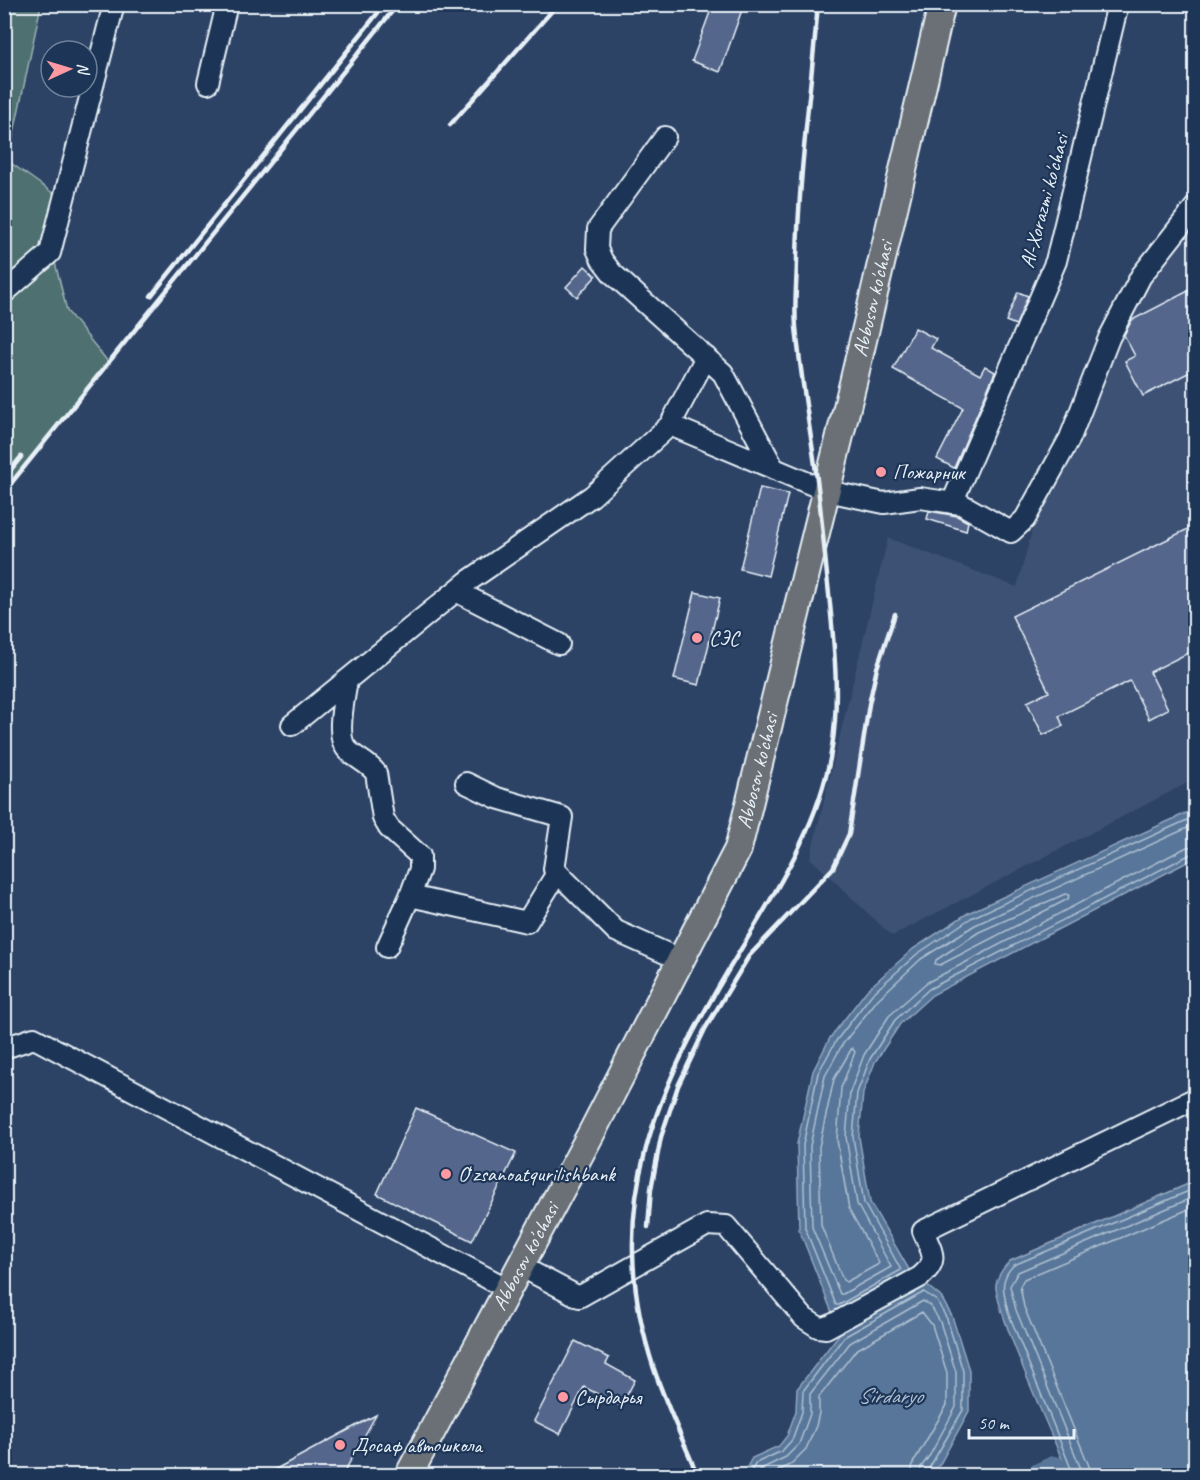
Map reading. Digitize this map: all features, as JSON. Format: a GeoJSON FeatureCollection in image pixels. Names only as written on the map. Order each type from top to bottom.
{"type":"FeatureCollection","features":[{"type":"Feature","properties":{"kind":"main road","name":"Abbosov ko'chasi"},"geometry":{"type":"LineString","coordinates":[[408,1476],[738,849],[827,491],[942,4]]}},
{"type":"Feature","properties":{"kind":"street"},"geometry":{"type":"LineString","coordinates":[[4,293],[50,253],[114,4]]}},
{"type":"Feature","properties":{"kind":"street"},"geometry":{"type":"LineString","coordinates":[[208,84],[227,4]]}},
{"type":"Feature","properties":{"kind":"street","name":"Al-Xorazmi ko'chasi"},"geometry":{"type":"LineString","coordinates":[[952,503],[1056,261],[1118,4]]}},
{"type":"Feature","properties":{"kind":"street"},"geometry":{"type":"LineString","coordinates":[[665,137],[598,229],[597,249],[612,273],[723,373],[774,469]]}},
{"type":"Feature","properties":{"kind":"street"},"geometry":{"type":"LineString","coordinates":[[670,424],[827,491],[884,503],[920,498],[961,504],[1011,532],[1025,519],[1070,438],[1109,338],[1141,276],[1196,206]]}},
{"type":"Feature","properties":{"kind":"street"},"geometry":{"type":"LineString","coordinates":[[292,725],[456,591],[592,496],[670,424],[706,357]]}},
{"type":"Feature","properties":{"kind":"street"},"geometry":{"type":"LineString","coordinates":[[456,591],[559,645]]}},
{"type":"Feature","properties":{"kind":"street"},"geometry":{"type":"LineString","coordinates":[[347,680],[342,715],[343,742],[346,749],[376,773],[383,818],[389,828],[420,856],[420,869],[387,946]]}},
{"type":"Feature","properties":{"kind":"street"},"geometry":{"type":"LineString","coordinates":[[466,783],[497,798],[562,817],[554,869],[616,931],[681,960]]}},
{"type":"Feature","properties":{"kind":"street"},"geometry":{"type":"LineString","coordinates":[[410,896],[527,922],[558,873]]}},
{"type":"Feature","properties":{"kind":"street"},"geometry":{"type":"LineString","coordinates":[[4,1048],[34,1038],[508,1289]]}},
{"type":"Feature","properties":{"kind":"street"},"geometry":{"type":"LineString","coordinates":[[520,1266],[579,1297],[707,1225],[726,1226],[804,1318],[818,1327],[826,1328],[920,1277],[931,1268],[934,1257],[922,1231],[1196,1098]]}},
{"type":"Feature","properties":{"kind":"shaded area"},"geometry":{"type":"Polygon","coordinates":[[[1195,229],[1195,779],[892,936],[810,858],[888,538],[1017,587],[1042,493],[1156,269],[1195,229]]]}},
{"type":"Feature","properties":{"kind":"green space"},"geometry":{"type":"Polygon","coordinates":[[[5,5],[41,5],[8,161],[64,201],[51,246],[67,311],[109,363],[5,491],[5,5]]]}},
{"type":"Feature","properties":{"kind":"water"},"geometry":{"type":"Polygon","coordinates":[[[1195,809],[1195,858],[932,995],[900,1024],[875,1062],[863,1093],[859,1137],[870,1202],[911,1273],[833,1315],[799,1229],[797,1144],[813,1071],[830,1038],[867,990],[913,949],[968,913],[1195,809]]]}},
{"type":"Feature","properties":{"kind":"water"},"geometry":{"type":"Polygon","coordinates":[[[1195,1181],[1195,1475],[1069,1475],[1004,1318],[996,1284],[998,1277],[1010,1261],[1195,1181]]]}},
{"type":"Feature","properties":{"kind":"water","name":"Sirdaryo"},"geometry":{"type":"Polygon","coordinates":[[[925,1284],[941,1297],[952,1316],[969,1370],[969,1411],[941,1462],[931,1475],[742,1476],[752,1458],[779,1446],[787,1436],[796,1411],[797,1389],[840,1333],[925,1284]]]}},
{"type":"Feature","properties":{"kind":"building"},"geometry":{"type":"Polygon","coordinates":[[[713,4],[744,4],[720,72],[692,61],[713,4]]]}},
{"type":"Feature","properties":{"kind":"building"},"geometry":{"type":"Polygon","coordinates":[[[585,266],[596,276],[577,297],[566,287],[585,266]]]}},
{"type":"Feature","properties":{"kind":"building"},"geometry":{"type":"Polygon","coordinates":[[[1196,287],[1196,369],[1143,396],[1125,361],[1135,356],[1124,335],[1132,320],[1196,287]]]}},
{"type":"Feature","properties":{"kind":"building"},"geometry":{"type":"Polygon","coordinates":[[[1018,292],[1028,296],[1016,325],[1006,321],[1018,292]]]}},
{"type":"Feature","properties":{"kind":"building"},"geometry":{"type":"Polygon","coordinates":[[[915,328],[936,339],[931,348],[980,375],[985,366],[995,372],[954,468],[937,459],[963,408],[893,369],[915,328]]]}},
{"type":"Feature","properties":{"kind":"building"},"geometry":{"type":"Polygon","coordinates":[[[760,488],[788,494],[768,576],[740,569],[760,488]]]}},
{"type":"Feature","properties":{"kind":"building"},"geometry":{"type":"Polygon","coordinates":[[[929,511],[957,516],[968,522],[966,531],[927,519],[929,511]]]}},
{"type":"Feature","properties":{"kind":"building"},"geometry":{"type":"Polygon","coordinates":[[[1196,525],[1196,649],[1150,672],[1168,709],[1149,719],[1130,681],[1059,716],[1063,726],[1043,735],[1027,702],[1049,692],[1012,616],[1196,525]]]}},
{"type":"Feature","properties":{"kind":"building","name":"СЭС"},"geometry":{"type":"Polygon","coordinates":[[[695,592],[720,598],[699,685],[674,679],[695,592]]]}},
{"type":"Feature","properties":{"kind":"building","name":"Oʻzsanoatqurilishbank"},"geometry":{"type":"Polygon","coordinates":[[[416,1108],[516,1153],[472,1241],[377,1194],[416,1108]]]}},
{"type":"Feature","properties":{"kind":"building","name":"Сырдарья"},"geometry":{"type":"Polygon","coordinates":[[[575,1341],[609,1358],[606,1364],[635,1380],[621,1406],[584,1387],[560,1434],[534,1421],[575,1341]]]}},
{"type":"Feature","properties":{"kind":"building","name":"Досаф автошкола"},"geometry":{"type":"Polygon","coordinates":[[[376,1415],[342,1476],[263,1476],[376,1415]]]}},
{"type":"Feature","properties":{"kind":"waterway","name":"Sirdaryo"},"geometry":{"type":"LineString","coordinates":[[1039,1476],[1054,1469]]}},
{"type":"Feature","properties":{"kind":"railway"},"geometry":{"type":"LineString","coordinates":[[151,296],[385,4]]}},
{"type":"Feature","properties":{"kind":"railway"},"geometry":{"type":"LineString","coordinates":[[4,492],[398,4]]}},
{"type":"Feature","properties":{"kind":"railway"},"geometry":{"type":"LineString","coordinates":[[450,125],[558,4]]}},
{"type":"Feature","properties":{"kind":"railway"},"geometry":{"type":"LineString","coordinates":[[698,1476],[654,1369],[639,1310],[633,1254],[636,1200],[646,1149],[662,1099],[684,1050],[711,1000],[797,852],[818,801],[832,747],[836,709],[833,632],[818,487],[795,318],[800,194],[818,4]]}},
{"type":"Feature","properties":{"kind":"railway"},"geometry":{"type":"LineString","coordinates":[[4,478],[21,457]]}},
{"type":"Feature","properties":{"kind":"railway"},"geometry":{"type":"LineString","coordinates":[[648,1227],[651,1189],[661,1137],[678,1086],[705,1029],[749,956],[833,868],[849,834],[869,704],[877,668],[895,614]]}},
{"type":"Feature","properties":{"kind":"place","name":"Пожарник"},"geometry":{"type":"Point","coordinates":[881,472]}},
{"type":"Feature","properties":{"kind":"place","name":"СЭС"},"geometry":{"type":"Point","coordinates":[697,638]}},
{"type":"Feature","properties":{"kind":"place","name":"Oʻzsanoatqurilishbank"},"geometry":{"type":"Point","coordinates":[446,1174]}},
{"type":"Feature","properties":{"kind":"place","name":"Сырдарья"},"geometry":{"type":"Point","coordinates":[563,1397]}},
{"type":"Feature","properties":{"kind":"place","name":"Досаф автошкола"},"geometry":{"type":"Point","coordinates":[340,1445]}}]}
